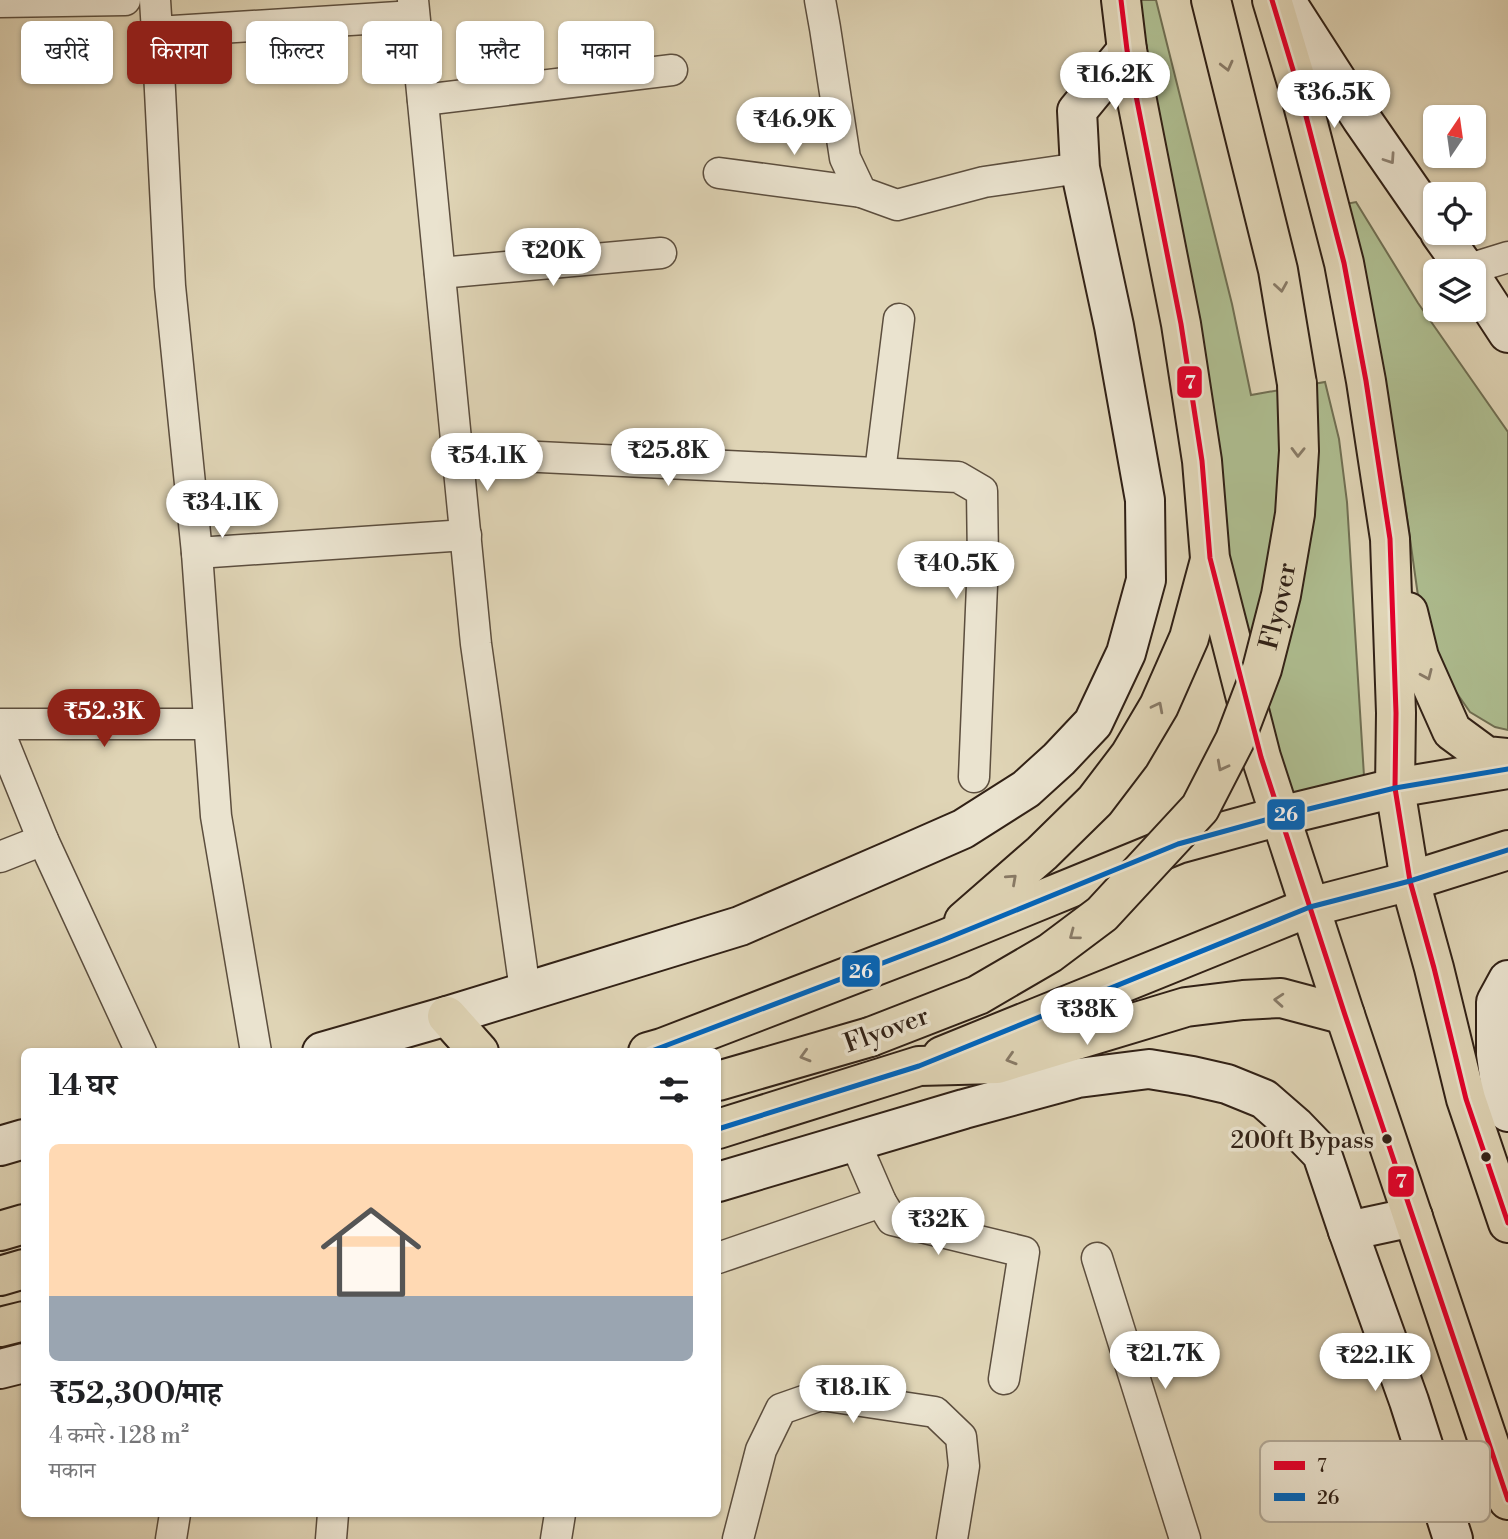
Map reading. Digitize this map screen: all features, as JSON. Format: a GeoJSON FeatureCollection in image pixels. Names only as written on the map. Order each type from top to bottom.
{"type":"FeatureCollection","features":[{"type":"Feature","properties":{"kind":"highway"},"geometry":{"type":"LineString","coordinates":[[1121,0],[1127,50],[1181,324],[1202,461],[1210,558],[1261,757],[1488,1441]]}},
{"type":"Feature","properties":{"kind":"highway","name":"Flyover"},"geometry":{"type":"LineString","coordinates":[[721,1080],[870,1037],[978,995],[1049,953],[1102,914],[1200,808],[1235,740],[1262,669],[1281,595],[1295,514],[1299,451],[1297,384],[1278,270],[1211,0]]}},
{"type":"Feature","properties":{"kind":"highway"},"geometry":{"type":"LineString","coordinates":[[1272,0],[1300,93],[1344,263],[1366,381],[1390,539],[1419,657],[1452,731],[1486,756],[1508,758]]}},
{"type":"Feature","properties":{"kind":"highway"},"geometry":{"type":"LineString","coordinates":[[1390,539],[1396,713],[1395,788],[1410,881],[1466,1099],[1508,1223]]}},
{"type":"Feature","properties":{"kind":"highway"},"geometry":{"type":"LineString","coordinates":[[943,940],[1042,853],[1095,801],[1130,755],[1159,706],[1189,638],[1210,558]]}},
{"type":"Feature","properties":{"kind":"highway"},"geometry":{"type":"LineString","coordinates":[[662,1048],[943,940],[1178,844],[1395,788],[1508,769]]}},
{"type":"Feature","properties":{"kind":"highway"},"geometry":{"type":"LineString","coordinates":[[721,1128],[919,1066],[1310,907],[1410,881],[1508,850]]}},
{"type":"Feature","properties":{"kind":"highway"},"geometry":{"type":"LineString","coordinates":[[919,1066],[997,1064],[1198,1005],[1282,998],[1345,1015]]}},
{"type":"Feature","properties":{"kind":"highway"},"geometry":{"type":"LineString","coordinates":[[447,1016],[475,1048]]}},
{"type":"Feature","properties":{"kind":"highway"},"geometry":{"type":"LineString","coordinates":[[0,1231],[21,1225]]}},
{"type":"Feature","properties":{"kind":"highway"},"geometry":{"type":"LineString","coordinates":[[0,1276],[21,1270]]}},
{"type":"Feature","properties":{"kind":"highway"},"geometry":{"type":"LineString","coordinates":[[0,1327],[21,1322]]}},
{"type":"Feature","properties":{"kind":"highway"},"geometry":{"type":"LineString","coordinates":[[1490,1446],[1508,1500]]}},
{"type":"Feature","properties":{"kind":"street"},"geometry":{"type":"LineString","coordinates":[[0,2],[125,0]]}},
{"type":"Feature","properties":{"kind":"street"},"geometry":{"type":"LineString","coordinates":[[155,0],[156,21]]}},
{"type":"Feature","properties":{"kind":"street"},"geometry":{"type":"LineString","coordinates":[[820,0],[845,158],[861,192]]}},
{"type":"Feature","properties":{"kind":"street"},"geometry":{"type":"LineString","coordinates":[[1284,0],[1423,208]]}},
{"type":"Feature","properties":{"kind":"street"},"geometry":{"type":"LineString","coordinates":[[220,21],[272,12],[414,8],[476,644],[525,990]]}},
{"type":"Feature","properties":{"kind":"street"},"geometry":{"type":"LineString","coordinates":[[336,1048],[740,926],[963,829],[1026,789],[1093,723],[1126,653],[1146,580],[1145,500],[1114,326],[1080,167],[1077,111],[1127,50]]}},
{"type":"Feature","properties":{"kind":"street"},"geometry":{"type":"LineString","coordinates":[[423,100],[672,70]]}},
{"type":"Feature","properties":{"kind":"street"},"geometry":{"type":"LineString","coordinates":[[160,84],[170,286],[197,553],[216,816],[255,1048]]}},
{"type":"Feature","properties":{"kind":"street"},"geometry":{"type":"LineString","coordinates":[[719,173],[861,192],[897,205],[984,182],[1080,167]]}},
{"type":"Feature","properties":{"kind":"street"},"geometry":{"type":"LineString","coordinates":[[440,273],[661,253]]}},
{"type":"Feature","properties":{"kind":"street"},"geometry":{"type":"LineString","coordinates":[[1486,267],[1508,257]]}},
{"type":"Feature","properties":{"kind":"street"},"geometry":{"type":"LineString","coordinates":[[1486,300],[1508,333]]}},
{"type":"Feature","properties":{"kind":"street"},"geometry":{"type":"LineString","coordinates":[[880,472],[900,319]]}},
{"type":"Feature","properties":{"kind":"street"},"geometry":{"type":"LineString","coordinates":[[458,453],[958,477],[982,491],[983,561],[974,777]]}},
{"type":"Feature","properties":{"kind":"street"},"geometry":{"type":"LineString","coordinates":[[197,553],[466,535]]}},
{"type":"Feature","properties":{"kind":"street"},"geometry":{"type":"LineString","coordinates":[[0,724],[209,724]]}},
{"type":"Feature","properties":{"kind":"street"},"geometry":{"type":"LineString","coordinates":[[0,734],[43,840],[139,1048]]}},
{"type":"Feature","properties":{"kind":"street"},"geometry":{"type":"LineString","coordinates":[[0,857],[43,840]]}},
{"type":"Feature","properties":{"kind":"street"},"geometry":{"type":"LineString","coordinates":[[1449,1028],[1502,991]]}},
{"type":"Feature","properties":{"kind":"street"},"geometry":{"type":"LineString","coordinates":[[1502,991],[1496,1054],[1501,1091],[1508,1112]]}},
{"type":"Feature","properties":{"kind":"street"},"geometry":{"type":"LineString","coordinates":[[721,1181],[1078,1078],[1149,1069],[1227,1084],[1264,1099],[1322,1154],[1422,1441]]}},
{"type":"Feature","properties":{"kind":"street"},"geometry":{"type":"LineString","coordinates":[[0,1146],[21,1140]]}},
{"type":"Feature","properties":{"kind":"street"},"geometry":{"type":"LineString","coordinates":[[855,1142],[891,1220],[1024,1252],[1004,1379]]}},
{"type":"Feature","properties":{"kind":"street"},"geometry":{"type":"LineString","coordinates":[[721,1257],[881,1202]]}},
{"type":"Feature","properties":{"kind":"street"},"geometry":{"type":"LineString","coordinates":[[1348,1231],[1413,1217]]}},
{"type":"Feature","properties":{"kind":"street"},"geometry":{"type":"LineString","coordinates":[[1097,1258],[1185,1539]]}},
{"type":"Feature","properties":{"kind":"street"},"geometry":{"type":"LineString","coordinates":[[0,1369],[21,1364]]}},
{"type":"Feature","properties":{"kind":"street"},"geometry":{"type":"LineString","coordinates":[[738,1539],[761,1450],[781,1409],[821,1395],[935,1412],[961,1437],[964,1466],[952,1539]]}},
{"type":"Feature","properties":{"kind":"street"},"geometry":{"type":"LineString","coordinates":[[171,1539],[175,1517]]}},
{"type":"Feature","properties":{"kind":"street"},"geometry":{"type":"LineString","coordinates":[[331,1539],[333,1517]]}},
{"type":"Feature","properties":{"kind":"street"},"geometry":{"type":"LineString","coordinates":[[556,1539],[560,1517]]}},
{"type":"Feature","properties":{"kind":"street"},"geometry":{"type":"LineString","coordinates":[[1448,1522],[1453,1539]]}},
{"type":"Feature","properties":{"kind":"green space"},"geometry":{"type":"Polygon","coordinates":[[[1127,0],[1156,0],[1232,304],[1251,395],[1325,382],[1339,439],[1347,502],[1364,776],[1291,797],[1226,618],[1127,0]]]}},
{"type":"Feature","properties":{"kind":"green space"},"geometry":{"type":"Polygon","coordinates":[[[1356,202],[1423,310],[1423,322],[1431,322],[1508,432],[1508,730],[1495,727],[1470,712],[1449,682],[1419,603],[1403,489],[1340,205],[1356,202]]]}},
{"type":"Feature","properties":{"kind":"transit line","name":"7"},"geometry":{"type":"LineString","coordinates":[[1121,0],[1127,50],[1181,324],[1202,461],[1210,558],[1261,757],[1488,1441]]}},
{"type":"Feature","properties":{"kind":"transit line","name":"7"},"geometry":{"type":"LineString","coordinates":[[1272,0],[1300,93],[1344,263],[1366,381],[1390,539],[1396,713],[1395,788],[1410,881],[1466,1099],[1508,1223]]}},
{"type":"Feature","properties":{"kind":"transit line","name":"26"},"geometry":{"type":"LineString","coordinates":[[660,1048],[943,940],[1178,844],[1395,788],[1508,769]]}},
{"type":"Feature","properties":{"kind":"transit line","name":"26"},"geometry":{"type":"LineString","coordinates":[[721,1128],[919,1066],[1310,907],[1410,881],[1508,850]]}},
{"type":"Feature","properties":{"kind":"transit line","name":"7"},"geometry":{"type":"LineString","coordinates":[[1490,1446],[1508,1500]]}},
{"type":"Feature","properties":{"kind":"place","name":"200ft Bypass"},"geometry":{"type":"Point","coordinates":[1387,1139]}}]}
